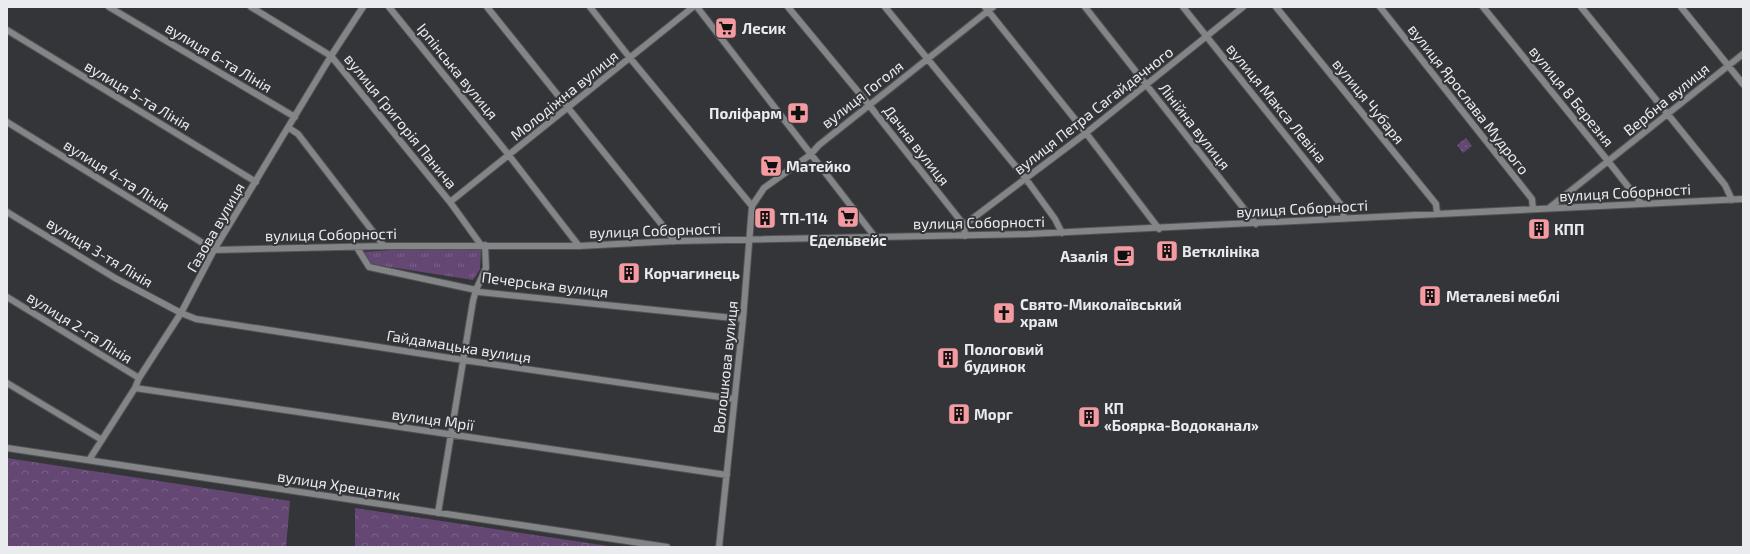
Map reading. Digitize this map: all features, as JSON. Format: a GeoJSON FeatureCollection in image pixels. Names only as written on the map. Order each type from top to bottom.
{"type":"FeatureCollection","features":[{"type":"Feature","properties":{"kind":"street","name":"вулиця 6-та Лінія"},"geometry":{"type":"LineString","coordinates":[[110,7],[295,117]]}},
{"type":"Feature","properties":{"kind":"street","name":"вулиця Григорія Панича"},"geometry":{"type":"LineString","coordinates":[[252,7],[331,56],[450,202],[483,245]]}},
{"type":"Feature","properties":{"kind":"street","name":"Газова вулиця"},"geometry":{"type":"LineString","coordinates":[[89,460],[181,313],[214,250],[289,128],[331,56],[363,7]]}},
{"type":"Feature","properties":{"kind":"street","name":"Ірпінська вулиця"},"geometry":{"type":"LineString","coordinates":[[389,7],[509,155],[579,246]]}},
{"type":"Feature","properties":{"kind":"street"},"geometry":{"type":"LineString","coordinates":[[487,7],[569,107],[675,241]]}},
{"type":"Feature","properties":{"kind":"street"},"geometry":{"type":"LineString","coordinates":[[590,7],[752,206]]}},
{"type":"Feature","properties":{"kind":"street","name":"Молодіжна вулиця"},"geometry":{"type":"LineString","coordinates":[[450,202],[693,7]]}},
{"type":"Feature","properties":{"kind":"street"},"geometry":{"type":"LineString","coordinates":[[697,7],[875,237]]}},
{"type":"Feature","properties":{"kind":"street","name":"Дачна вулиця"},"geometry":{"type":"LineString","coordinates":[[788,7],[869,105],[964,225]]}},
{"type":"Feature","properties":{"kind":"street"},"geometry":{"type":"LineString","coordinates":[[885,7],[1026,179],[1055,219],[1062,233]]}},
{"type":"Feature","properties":{"kind":"street","name":"Лінійна вулиця"},"geometry":{"type":"LineString","coordinates":[[1085,7],[1256,224]]}},
{"type":"Feature","properties":{"kind":"street","name":"вулиця Макса Левіна"},"geometry":{"type":"LineString","coordinates":[[1183,7],[1342,206],[1344,219]]}},
{"type":"Feature","properties":{"kind":"street","name":"вулиця Петра Сагайдачного"},"geometry":{"type":"LineString","coordinates":[[964,225],[1086,133],[1243,7]]}},
{"type":"Feature","properties":{"kind":"street","name":"вулиця Чубаря"},"geometry":{"type":"LineString","coordinates":[[1276,7],[1436,204],[1437,214]]}},
{"type":"Feature","properties":{"kind":"street","name":"вулиця Ярослава Мудрого"},"geometry":{"type":"LineString","coordinates":[[1380,7],[1532,199],[1533,209]]}},
{"type":"Feature","properties":{"kind":"street","name":"вулиця 8 Березня"},"geometry":{"type":"LineString","coordinates":[[1483,7],[1641,203]]}},
{"type":"Feature","properties":{"kind":"street"},"geometry":{"type":"LineString","coordinates":[[1581,7],[1725,185],[1732,200]]}},
{"type":"Feature","properties":{"kind":"street"},"geometry":{"type":"LineString","coordinates":[[1681,7],[1743,84]]}},
{"type":"Feature","properties":{"kind":"street"},"geometry":{"type":"LineString","coordinates":[[988,8],[1159,229]]}},
{"type":"Feature","properties":{"kind":"street","name":"вулиця Гоголя"},"geometry":{"type":"LineString","coordinates":[[752,206],[764,188],[810,154],[819,145],[927,59],[988,8]]}},
{"type":"Feature","properties":{"kind":"street","name":"вулиця 5-та Лінія"},"geometry":{"type":"LineString","coordinates":[[7,30],[256,182]]}},
{"type":"Feature","properties":{"kind":"street","name":"Вербна вулиця"},"geometry":{"type":"LineString","coordinates":[[1549,208],[1743,54]]}},
{"type":"Feature","properties":{"kind":"street","name":"вулиця 4-та Лінія"},"geometry":{"type":"LineString","coordinates":[[7,122],[214,250]]}},
{"type":"Feature","properties":{"kind":"street"},"geometry":{"type":"LineString","coordinates":[[289,128],[298,134],[384,246]]}},
{"type":"Feature","properties":{"kind":"street","name":"вулиця Соборності"},"geometry":{"type":"LineString","coordinates":[[214,250],[356,246],[579,246],[675,241],[1062,233],[1743,199]]}},
{"type":"Feature","properties":{"kind":"street","name":"Волошкова вулиця"},"geometry":{"type":"LineString","coordinates":[[719,547],[743,319],[752,206]]}},
{"type":"Feature","properties":{"kind":"street","name":"вулиця 3-тя Лінія"},"geometry":{"type":"LineString","coordinates":[[7,212],[115,278],[181,313]]}},
{"type":"Feature","properties":{"kind":"street"},"geometry":{"type":"LineString","coordinates":[[964,225],[965,236]]}},
{"type":"Feature","properties":{"kind":"street"},"geometry":{"type":"LineString","coordinates":[[438,513],[476,290],[486,268],[483,245]]}},
{"type":"Feature","properties":{"kind":"street","name":"Печерська вулиця"},"geometry":{"type":"LineString","coordinates":[[356,246],[369,267],[476,290],[479,292],[743,319]]}},
{"type":"Feature","properties":{"kind":"street","name":"вулиця 2-га Лінія"},"geometry":{"type":"LineString","coordinates":[[7,297],[139,378]]}},
{"type":"Feature","properties":{"kind":"street","name":"Гайдамацька вулиця"},"geometry":{"type":"LineString","coordinates":[[181,313],[196,319],[463,360],[734,399]]}},
{"type":"Feature","properties":{"kind":"street"},"geometry":{"type":"LineString","coordinates":[[7,383],[102,440]]}},
{"type":"Feature","properties":{"kind":"street","name":"вулиця Мрії"},"geometry":{"type":"LineString","coordinates":[[135,388],[727,475]]}},
{"type":"Feature","properties":{"kind":"street","name":"вулиця Хрещатик"},"geometry":{"type":"LineString","coordinates":[[7,448],[666,547]]}},
{"type":"Feature","properties":{"kind":"green space"},"geometry":{"type":"Polygon","coordinates":[[[1466,138],[1472,146],[1463,153],[1457,145],[1466,138]]]}},
{"type":"Feature","properties":{"kind":"green space"},"geometry":{"type":"Polygon","coordinates":[[[391,250],[481,250],[480,269],[473,280],[371,264],[364,252],[391,250]]]}},
{"type":"Feature","properties":{"kind":"green space"},"geometry":{"type":"Polygon","coordinates":[[[7,458],[290,501],[286,547],[7,547],[7,458]]]}},
{"type":"Feature","properties":{"kind":"green space"},"geometry":{"type":"Polygon","coordinates":[[[355,508],[615,547],[355,547],[355,508]]]}},
{"type":"Feature","properties":{"kind":"place","name":"Лесик"},"geometry":{"type":"Point","coordinates":[726,28]}},
{"type":"Feature","properties":{"kind":"place","name":"Поліфарм"},"geometry":{"type":"Point","coordinates":[798,113]}},
{"type":"Feature","properties":{"kind":"place","name":"Матейко"},"geometry":{"type":"Point","coordinates":[771,166]}},
{"type":"Feature","properties":{"kind":"place","name":"Едельвейс"},"geometry":{"type":"Point","coordinates":[848,217]}},
{"type":"Feature","properties":{"kind":"place","name":"ТП-114"},"geometry":{"type":"Point","coordinates":[765,218]}},
{"type":"Feature","properties":{"kind":"place","name":"КПП"},"geometry":{"type":"Point","coordinates":[1539,229]}},
{"type":"Feature","properties":{"kind":"place","name":"Ветклініка"},"geometry":{"type":"Point","coordinates":[1167,251]}},
{"type":"Feature","properties":{"kind":"place","name":"Азалія"},"geometry":{"type":"Point","coordinates":[1124,256]}},
{"type":"Feature","properties":{"kind":"place","name":"Корчагинець"},"geometry":{"type":"Point","coordinates":[629,273]}},
{"type":"Feature","properties":{"kind":"place","name":"Металеві меблі"},"geometry":{"type":"Point","coordinates":[1430,296]}},
{"type":"Feature","properties":{"kind":"place","name":"Свято-Миколаївський храм"},"geometry":{"type":"Point","coordinates":[1004,313]}},
{"type":"Feature","properties":{"kind":"place","name":"Пологовий будинок"},"geometry":{"type":"Point","coordinates":[948,358]}},
{"type":"Feature","properties":{"kind":"place","name":"Морг"},"geometry":{"type":"Point","coordinates":[959,414]}},
{"type":"Feature","properties":{"kind":"place","name":"КП «Боярка-Водоканал»"},"geometry":{"type":"Point","coordinates":[1089,417]}}]}
